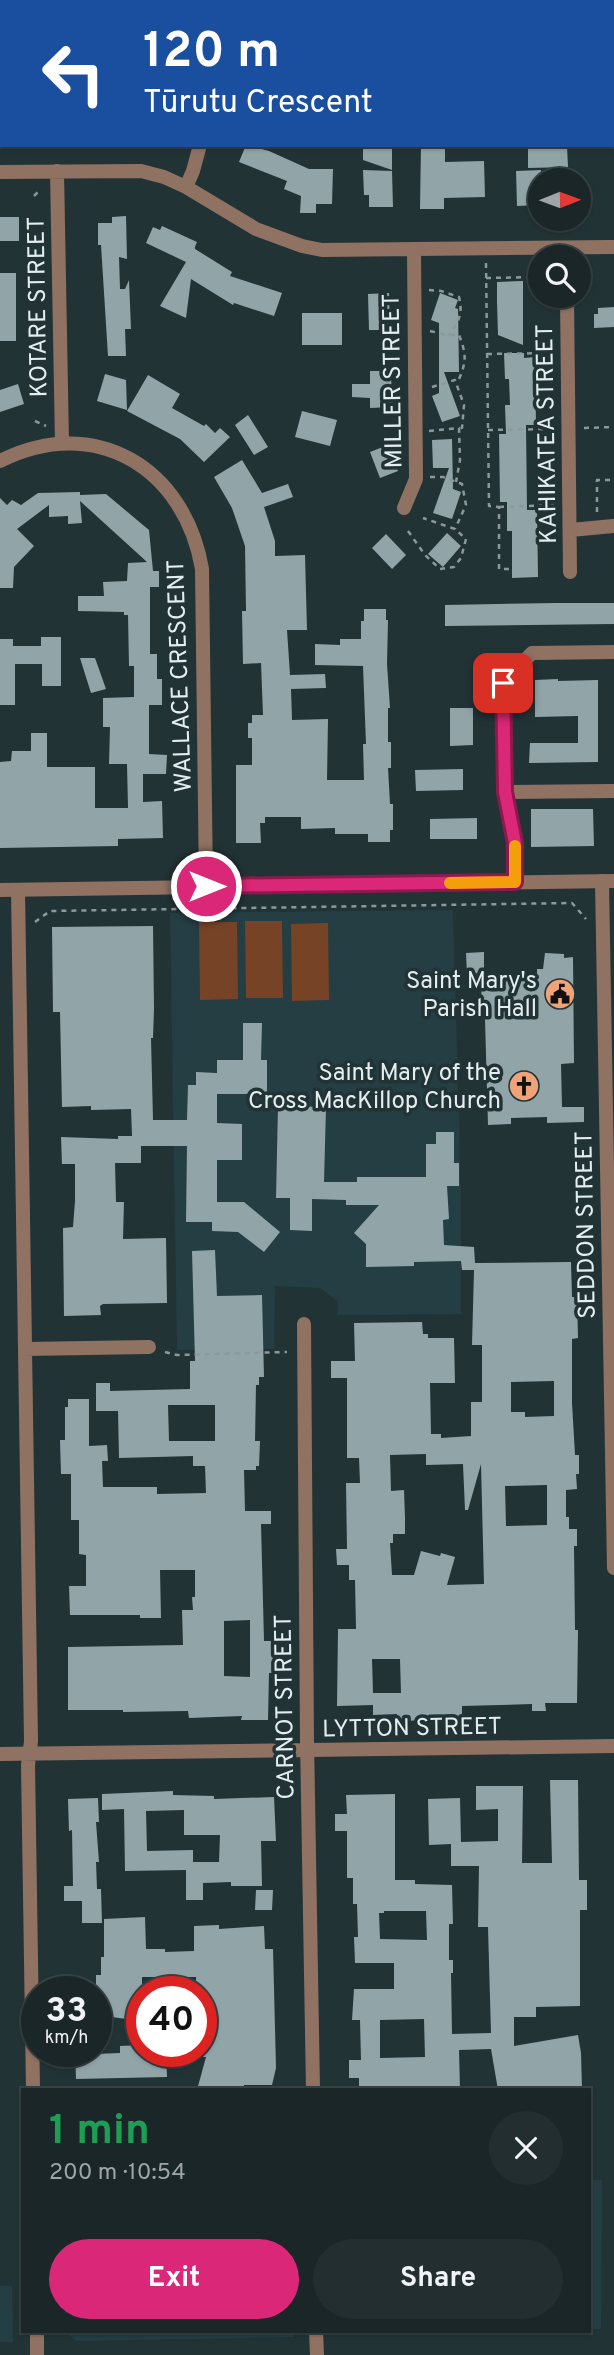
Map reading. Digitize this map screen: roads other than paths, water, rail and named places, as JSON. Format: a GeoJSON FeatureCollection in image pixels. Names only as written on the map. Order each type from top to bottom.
{"type":"FeatureCollection","features":[{"type":"Feature","properties":{"kind":"street"},"geometry":{"type":"LineString","coordinates":[[186,187],[199,147]]}},
{"type":"Feature","properties":{"kind":"street","name":"KOTARE STREET"},"geometry":{"type":"LineString","coordinates":[[57,171],[62,443]]}},
{"type":"Feature","properties":{"kind":"street"},"geometry":{"type":"LineString","coordinates":[[0,172],[141,171],[186,187],[256,229],[302,246],[322,250],[528,252]]}},
{"type":"Feature","properties":{"kind":"street"},"geometry":{"type":"LineString","coordinates":[[591,250],[614,247]]}},
{"type":"Feature","properties":{"kind":"street","name":"MILLER STREET"},"geometry":{"type":"LineString","coordinates":[[404,508],[416,480],[414,250]]}},
{"type":"Feature","properties":{"kind":"street","name":"KAHIKATEA STREET"},"geometry":{"type":"LineString","coordinates":[[567,308],[570,572]]}},
{"type":"Feature","properties":{"kind":"street","name":"WALLACE CRESCENT"},"geometry":{"type":"LineString","coordinates":[[0,461],[23,450],[62,443],[83,443],[118,454],[146,470],[162,483],[184,512],[198,549],[203,594],[206,886]]}},
{"type":"Feature","properties":{"kind":"street"},"geometry":{"type":"LineString","coordinates":[[571,530],[613,526]]}},
{"type":"Feature","properties":{"kind":"street"},"geometry":{"type":"LineString","coordinates":[[515,882],[515,843],[505,792],[503,683],[533,653],[614,652]]}},
{"type":"Feature","properties":{"kind":"street"},"geometry":{"type":"LineString","coordinates":[[505,792],[614,791]]}},
{"type":"Feature","properties":{"kind":"street"},"geometry":{"type":"LineString","coordinates":[[0,890],[608,881]]}},
{"type":"Feature","properties":{"kind":"street","name":"SEDDON STREET"},"geometry":{"type":"LineString","coordinates":[[608,881],[614,1568]]}},
{"type":"Feature","properties":{"kind":"street"},"geometry":{"type":"LineString","coordinates":[[18,890],[33,2088]]}},
{"type":"Feature","properties":{"kind":"street","name":"CARNOT STREET"},"geometry":{"type":"LineString","coordinates":[[304,1324],[313,2088]]}},
{"type":"Feature","properties":{"kind":"street"},"geometry":{"type":"LineString","coordinates":[[25,1349],[149,1347]]}},
{"type":"Feature","properties":{"kind":"street","name":"LYTTON STREET"},"geometry":{"type":"LineString","coordinates":[[0,1754],[614,1746]]}},
{"type":"Feature","properties":{"kind":"street"},"geometry":{"type":"LineString","coordinates":[[37,2333],[37,2355]]}},
{"type":"Feature","properties":{"kind":"street"},"geometry":{"type":"LineString","coordinates":[[316,2333],[317,2355]]}},
{"type":"Feature","properties":{"kind":"place","name":"Saint Mary's Parish Hall"},"geometry":{"type":"Point","coordinates":[560,994]}},
{"type":"Feature","properties":{"kind":"place","name":"Saint Mary of the Cross MacKillop Church"},"geometry":{"type":"Point","coordinates":[524,1086]}}]}
